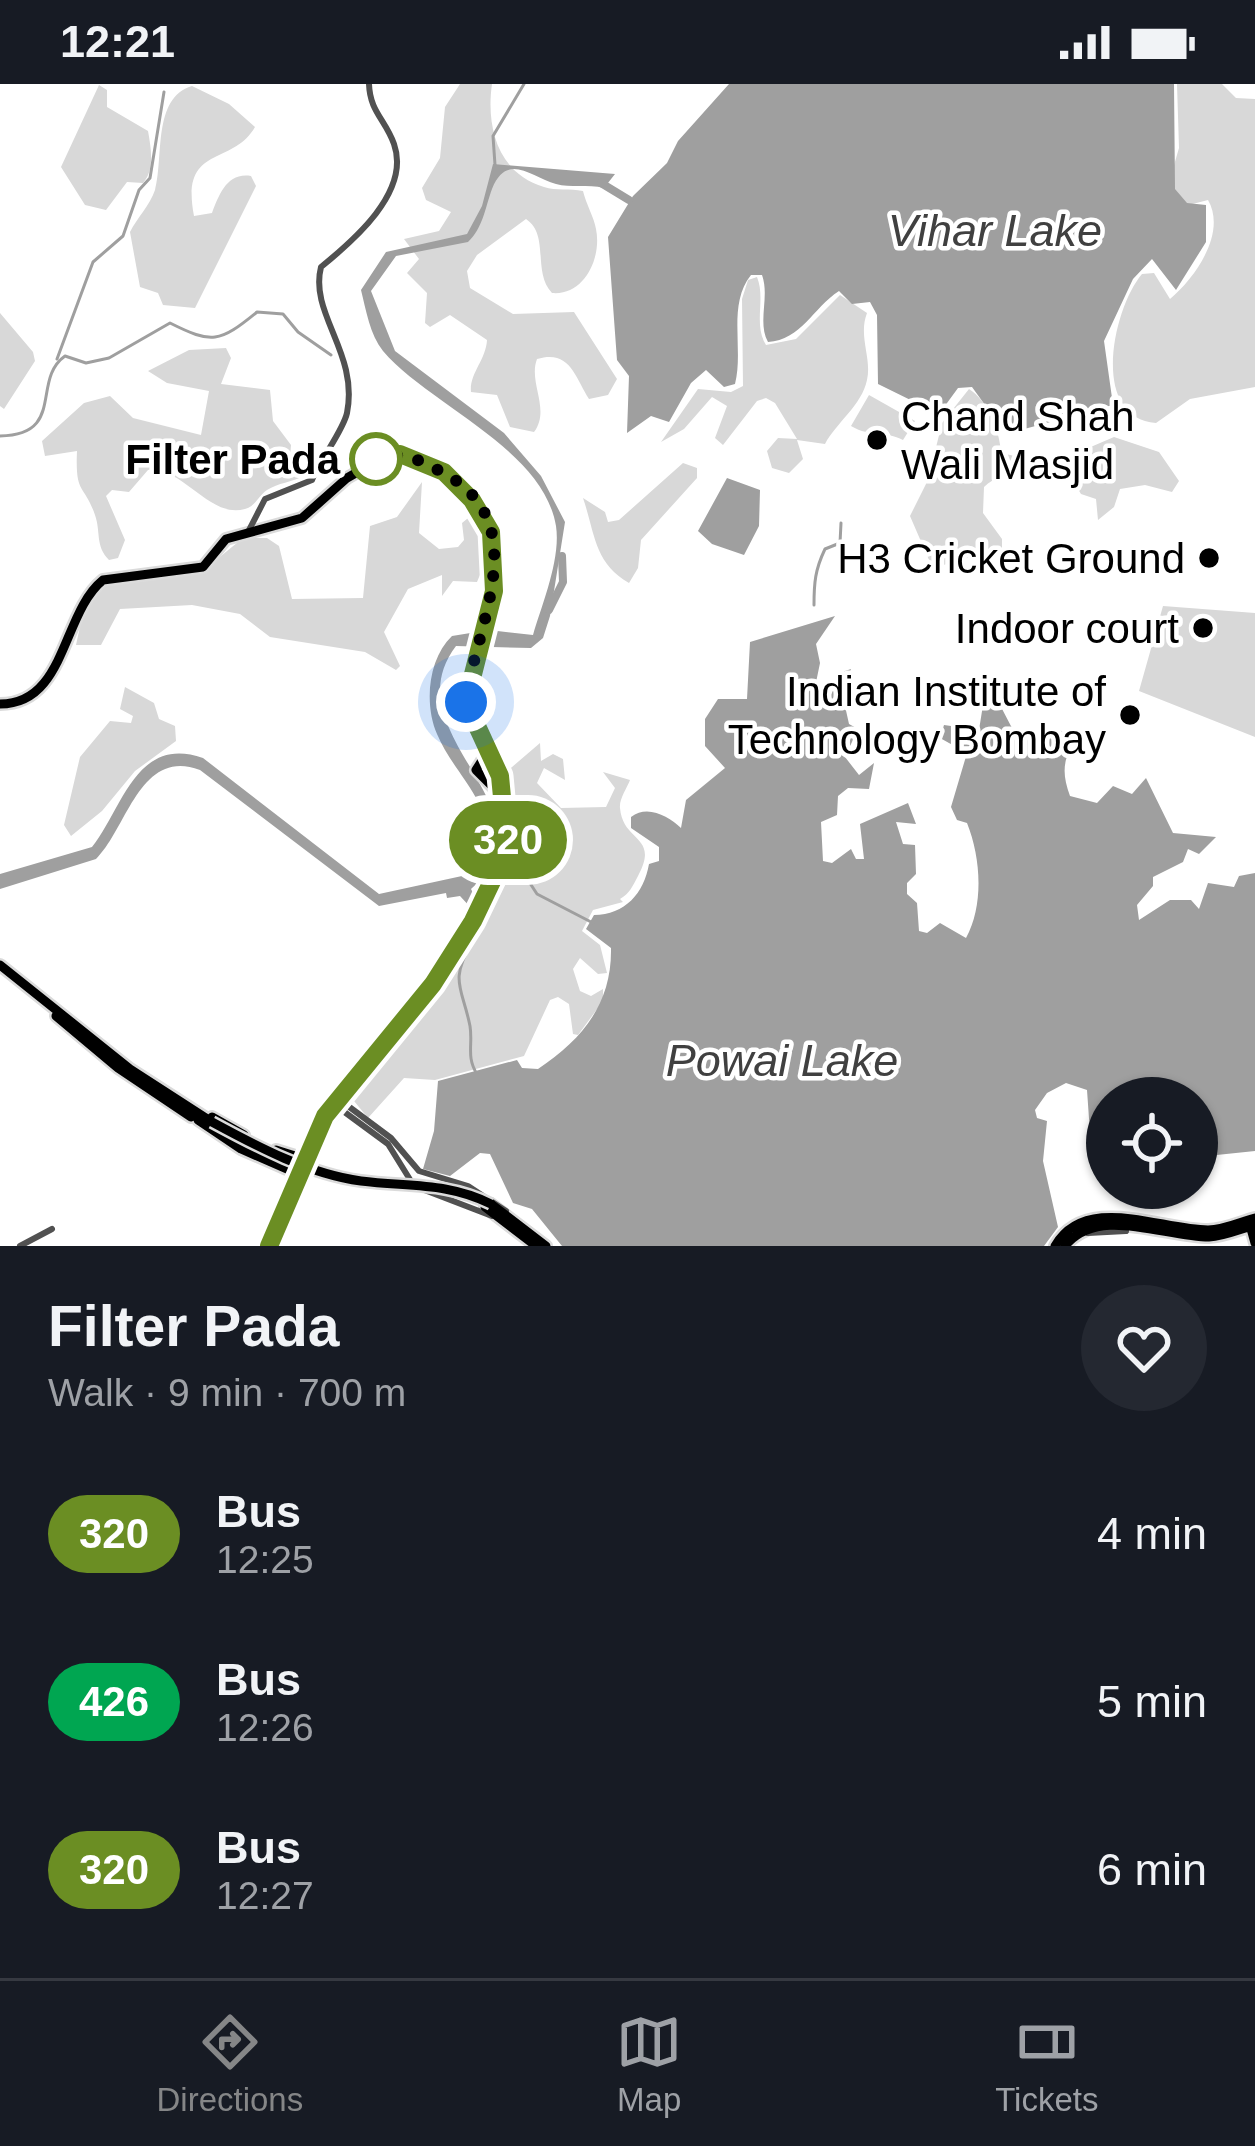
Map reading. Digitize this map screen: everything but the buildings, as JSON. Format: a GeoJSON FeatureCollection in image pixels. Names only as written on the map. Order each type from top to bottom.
{"type":"FeatureCollection","features":[{"type":"Feature","properties":{"kind":"main road"},"geometry":{"type":"LineString","coordinates":[[0,704],[28,699],[41,686],[88,596],[103,580],[202,567],[226,538],[302,518],[379,457],[412,458],[444,472],[485,518],[496,570],[466,707],[490,748],[504,800],[507,850],[470,930],[338,1104],[272,1246]]}},
{"type":"Feature","properties":{"kind":"main road"},"geometry":{"type":"LineString","coordinates":[[490,748],[476,770],[504,800]]}},
{"type":"Feature","properties":{"kind":"main road"},"geometry":{"type":"LineString","coordinates":[[0,968],[125,1069],[198,1120],[274,1165],[303,1176]]}},
{"type":"Feature","properties":{"kind":"main road"},"geometry":{"type":"LineString","coordinates":[[125,1069],[211,1124]]}},
{"type":"Feature","properties":{"kind":"main road"},"geometry":{"type":"LineString","coordinates":[[190,1109],[309,1161]]}},
{"type":"Feature","properties":{"kind":"main road"},"geometry":{"type":"LineString","coordinates":[[198,1120],[270,1153],[339,1176],[450,1187],[504,1215],[546,1246]]}},
{"type":"Feature","properties":{"kind":"main road"},"geometry":{"type":"LineString","coordinates":[[274,1165],[279,1151]]}},
{"type":"Feature","properties":{"kind":"main road"},"geometry":{"type":"LineString","coordinates":[[504,1215],[536,1246]]}},
{"type":"Feature","properties":{"kind":"main road"},"geometry":{"type":"LineString","coordinates":[[1055,1246],[1069,1228],[1089,1219],[1206,1230],[1252,1224]]}},
{"type":"Feature","properties":{"kind":"main road"},"geometry":{"type":"LineString","coordinates":[[1068,1246],[1086,1228],[1208,1237],[1252,1224]]}},
{"type":"Feature","properties":{"kind":"main road"},"geometry":{"type":"LineString","coordinates":[[1252,1224],[1255,1243]]}},
{"type":"Feature","properties":{"kind":"street"},"geometry":{"type":"LineString","coordinates":[[248,532],[265,500],[312,480],[323,450],[346,418],[349,383],[341,344],[316,293],[323,264],[352,245],[390,192],[397,158],[391,138],[370,109],[370,84]]}},
{"type":"Feature","properties":{"kind":"street"},"geometry":{"type":"LineString","coordinates":[[338,1104],[391,1138],[419,1171],[468,1186],[499,1202],[504,1215]]}},
{"type":"Feature","properties":{"kind":"street"},"geometry":{"type":"LineString","coordinates":[[338,1104],[388,1144],[422,1191],[504,1215]]}},
{"type":"Feature","properties":{"kind":"street"},"geometry":{"type":"LineString","coordinates":[[23,1246],[52,1229]]}},
{"type":"Feature","properties":{"kind":"street"},"geometry":{"type":"LineString","coordinates":[[1126,1229],[1130,1246]]}},
{"type":"Feature","properties":{"kind":"shaded area"},"geometry":{"type":"Polygon","coordinates":[[[460,84],[492,84],[493,131],[505,159],[515,171],[544,187],[583,191],[596,229],[596,252],[588,273],[563,292],[552,293],[546,284],[537,234],[526,219],[477,255],[467,271],[470,288],[513,314],[574,312],[617,379],[608,395],[589,399],[564,361],[537,359],[540,414],[534,432],[510,427],[497,395],[471,392],[487,340],[450,315],[430,327],[425,323],[427,293],[407,273],[419,259],[404,239],[439,231],[451,212],[426,200],[422,188],[440,158],[445,107],[460,84]]]}},
{"type":"Feature","properties":{"kind":"shaded area"},"geometry":{"type":"Polygon","coordinates":[[[1177,84],[1222,84],[1236,98],[1255,99],[1255,387],[1190,399],[1156,423],[1135,417],[1121,402],[1113,359],[1123,311],[1142,274],[1154,273],[1170,299],[1198,267],[1211,240],[1214,226],[1208,200],[1177,208],[1172,172],[1179,148],[1177,84]]]}},
{"type":"Feature","properties":{"kind":"shaded area"},"geometry":{"type":"Polygon","coordinates":[[[99,85],[107,90],[107,107],[148,131],[151,151],[143,183],[127,182],[106,210],[85,205],[61,167],[99,85]]]}},
{"type":"Feature","properties":{"kind":"shaded area"},"geometry":{"type":"Polygon","coordinates":[[[192,86],[229,104],[255,127],[194,177],[194,216],[212,213],[225,186],[236,178],[251,176],[256,186],[195,308],[163,305],[158,293],[140,287],[130,232],[155,190],[165,116],[179,93],[192,86]]]}},
{"type":"Feature","properties":{"kind":"shaded area"},"geometry":{"type":"Polygon","coordinates":[[[757,277],[760,329],[766,345],[796,339],[840,295],[867,313],[864,389],[825,444],[797,440],[803,459],[789,473],[772,468],[767,451],[778,438],[797,439],[775,403],[766,398],[757,401],[723,445],[715,438],[727,406],[712,397],[684,429],[661,442],[698,389],[731,392],[743,386],[742,299],[748,280],[757,277]]]}},
{"type":"Feature","properties":{"kind":"shaded area"},"geometry":{"type":"Polygon","coordinates":[[[0,313],[33,352],[35,361],[4,409],[0,406],[0,313]]]}},
{"type":"Feature","properties":{"kind":"shaded area"},"geometry":{"type":"Polygon","coordinates":[[[226,348],[231,358],[221,384],[270,390],[273,421],[291,445],[290,457],[306,468],[304,476],[267,490],[249,508],[232,510],[173,476],[148,470],[129,492],[112,490],[106,496],[125,540],[118,558],[109,560],[79,483],[77,451],[45,456],[42,441],[84,403],[110,396],[133,418],[201,435],[209,391],[167,383],[148,371],[189,350],[226,348]]]}},
{"type":"Feature","properties":{"kind":"shaded area"},"geometry":{"type":"Polygon","coordinates":[[[969,389],[992,417],[1001,453],[1023,458],[1026,465],[984,487],[983,513],[1002,539],[1002,548],[940,566],[929,560],[910,516],[928,480],[942,423],[969,389]]]}},
{"type":"Feature","properties":{"kind":"shaded area"},"geometry":{"type":"Polygon","coordinates":[[[869,395],[915,421],[903,440],[851,426],[869,395]]]}},
{"type":"Feature","properties":{"kind":"shaded area"},"geometry":{"type":"Polygon","coordinates":[[[1114,437],[1159,452],[1179,481],[1172,492],[1145,485],[1120,489],[1114,507],[1098,520],[1096,499],[1081,494],[1075,484],[1087,468],[1086,449],[1114,437]]]}},
{"type":"Feature","properties":{"kind":"shaded area"},"geometry":{"type":"Polygon","coordinates":[[[683,463],[697,468],[697,478],[641,540],[638,568],[629,583],[602,557],[583,498],[605,512],[608,522],[619,520],[683,463]]]}},
{"type":"Feature","properties":{"kind":"shaded area"},"geometry":{"type":"Polygon","coordinates":[[[422,482],[419,533],[439,549],[458,547],[464,540],[462,523],[473,514],[482,539],[483,565],[477,582],[453,581],[442,596],[442,575],[408,589],[384,632],[400,666],[396,670],[365,652],[270,637],[240,614],[192,605],[120,609],[101,645],[76,645],[83,613],[103,586],[205,569],[243,538],[267,538],[279,546],[292,599],[363,598],[370,526],[397,517],[422,482]]]}},
{"type":"Feature","properties":{"kind":"shaded area"},"geometry":{"type":"Polygon","coordinates":[[[1163,606],[1255,613],[1255,737],[1139,691],[1163,606]]]}},
{"type":"Feature","properties":{"kind":"shaded area"},"geometry":{"type":"Polygon","coordinates":[[[125,687],[154,703],[159,719],[175,726],[176,741],[135,771],[102,811],[71,836],[64,825],[80,757],[110,721],[131,723],[133,716],[120,709],[125,687]]]}},
{"type":"Feature","properties":{"kind":"shaded area"},"geometry":{"type":"Polygon","coordinates":[[[540,743],[541,761],[553,754],[563,759],[565,780],[544,768],[537,783],[561,808],[606,807],[615,788],[603,772],[630,780],[620,808],[627,828],[643,846],[644,863],[620,899],[623,902],[593,910],[582,931],[600,945],[607,973],[598,974],[580,958],[573,969],[580,991],[591,996],[603,989],[603,1001],[578,1035],[573,1034],[569,1004],[558,997],[550,1000],[524,1056],[435,1080],[404,1078],[368,1118],[354,1101],[353,1090],[421,1013],[519,851],[505,773],[540,743]]]}},
{"type":"Feature","properties":{"kind":"water","name":"Vihar Lake"},"geometry":{"type":"Polygon","coordinates":[[[729,84],[1174,84],[1175,189],[1187,203],[1206,205],[1206,242],[1176,290],[1152,259],[1133,279],[1104,341],[1113,405],[1006,434],[972,387],[958,388],[939,414],[878,384],[877,315],[870,302],[852,304],[839,291],[789,336],[768,342],[762,275],[751,275],[738,313],[735,384],[724,387],[706,370],[691,383],[669,422],[651,416],[627,433],[629,376],[617,360],[608,237],[633,196],[667,163],[678,141],[729,84]]]}},
{"type":"Feature","properties":{"kind":"water"},"geometry":{"type":"Polygon","coordinates":[[[493,164],[615,174],[604,188],[561,185],[521,170],[505,171],[468,242],[396,256],[371,291],[395,351],[504,433],[541,476],[565,522],[543,638],[531,648],[456,646],[441,679],[443,710],[489,801],[498,830],[494,860],[471,889],[477,901],[472,909],[460,896],[447,898],[446,893],[379,906],[200,770],[180,766],[149,780],[96,859],[0,889],[0,874],[92,847],[146,766],[180,753],[203,758],[379,894],[462,876],[481,862],[485,825],[474,794],[445,751],[433,722],[433,669],[452,636],[489,630],[533,635],[553,567],[556,526],[547,498],[530,473],[383,351],[361,290],[386,252],[467,234],[482,206],[493,164]]]}},
{"type":"Feature","properties":{"kind":"water"},"geometry":{"type":"Polygon","coordinates":[[[727,478],[760,490],[759,526],[744,555],[712,544],[698,531],[727,478]]]}},
{"type":"Feature","properties":{"kind":"water","name":"Powai Lake"},"geometry":{"type":"Polygon","coordinates":[[[835,616],[816,644],[820,663],[813,697],[828,701],[842,672],[851,669],[843,697],[849,724],[858,729],[845,757],[859,775],[874,763],[869,789],[848,788],[838,796],[837,815],[821,822],[823,861],[832,863],[851,849],[856,859],[864,859],[860,824],[908,803],[916,824],[896,822],[903,844],[915,845],[916,874],[907,883],[907,894],[917,903],[919,931],[927,933],[940,923],[966,938],[976,911],[975,851],[967,823],[957,820],[951,807],[967,753],[940,738],[944,725],[979,730],[986,686],[999,687],[1000,705],[1013,730],[1050,737],[1055,729],[1078,736],[1065,765],[1070,796],[1097,803],[1113,786],[1132,794],[1146,778],[1173,833],[1216,837],[1199,854],[1188,849],[1183,862],[1153,877],[1153,886],[1137,905],[1139,920],[1170,900],[1191,900],[1199,909],[1208,883],[1234,887],[1239,876],[1255,873],[1255,1151],[1218,1155],[1218,1077],[1086,1077],[1086,1090],[1066,1083],[1047,1093],[1035,1110],[1037,1118],[1047,1121],[1043,1161],[1058,1227],[1044,1246],[562,1246],[532,1209],[513,1203],[490,1154],[480,1153],[450,1176],[423,1169],[434,1131],[438,1081],[517,1060],[522,1068],[538,1069],[569,1045],[592,1018],[606,986],[611,948],[586,929],[594,915],[624,907],[643,884],[649,864],[659,861],[659,847],[631,828],[631,817],[651,812],[681,828],[686,800],[725,768],[705,746],[705,719],[718,699],[747,699],[750,642],[835,616]]]}},
{"type":"Feature","properties":{"kind":"waterway"},"geometry":{"type":"LineString","coordinates":[[495,165],[493,136],[524,84]]}},
{"type":"Feature","properties":{"kind":"waterway"},"geometry":{"type":"LineString","coordinates":[[57,359],[93,262],[123,236],[139,190],[150,178],[164,92]]}},
{"type":"Feature","properties":{"kind":"waterway"},"geometry":{"type":"LineString","coordinates":[[601,183],[629,200]]}},
{"type":"Feature","properties":{"kind":"waterway"},"geometry":{"type":"LineString","coordinates":[[0,436],[20,433],[41,417],[50,378],[65,356],[86,363],[109,358],[170,323],[215,337],[257,312],[283,314],[298,332],[331,355]]}},
{"type":"Feature","properties":{"kind":"waterway"},"geometry":{"type":"LineString","coordinates":[[814,605],[819,564],[825,549],[840,543],[841,523]]}},
{"type":"Feature","properties":{"kind":"waterway"},"geometry":{"type":"LineString","coordinates":[[549,610],[563,582],[562,556]]}},
{"type":"Feature","properties":{"kind":"waterway"},"geometry":{"type":"LineString","coordinates":[[507,871],[524,874],[537,894],[593,923]]}},
{"type":"Feature","properties":{"kind":"waterway"},"geometry":{"type":"LineString","coordinates":[[472,942],[459,984],[477,1074]]}},
{"type":"Feature","properties":{"kind":"bus line","name":"320"},"geometry":{"type":"LineString","coordinates":[[269,1246],[325,1116],[433,984],[473,921],[507,850],[500,776],[466,707],[494,591],[491,532],[472,500],[444,472],[400,454],[371,462]]}},
{"type":"Feature","properties":{"kind":"place","name":"Chand Shah Wali Masjid"},"geometry":{"type":"Point","coordinates":[877,440]}},
{"type":"Feature","properties":{"kind":"place","name":"Filter Pada"},"geometry":{"type":"Point","coordinates":[376,459]}},
{"type":"Feature","properties":{"kind":"place","name":"H3 Cricket Ground"},"geometry":{"type":"Point","coordinates":[1209,558]}},
{"type":"Feature","properties":{"kind":"place","name":"Indoor court"},"geometry":{"type":"Point","coordinates":[1203,628]}},
{"type":"Feature","properties":{"kind":"place","name":"Indian Institute of Technology Bombay"},"geometry":{"type":"Point","coordinates":[1130,715]}},
{"type":"Feature","properties":{"kind":"route"},"geometry":{"type":"LineString","coordinates":[[376,459],[400,454],[444,472],[472,500],[491,532],[494,591],[466,702]]}}]}
